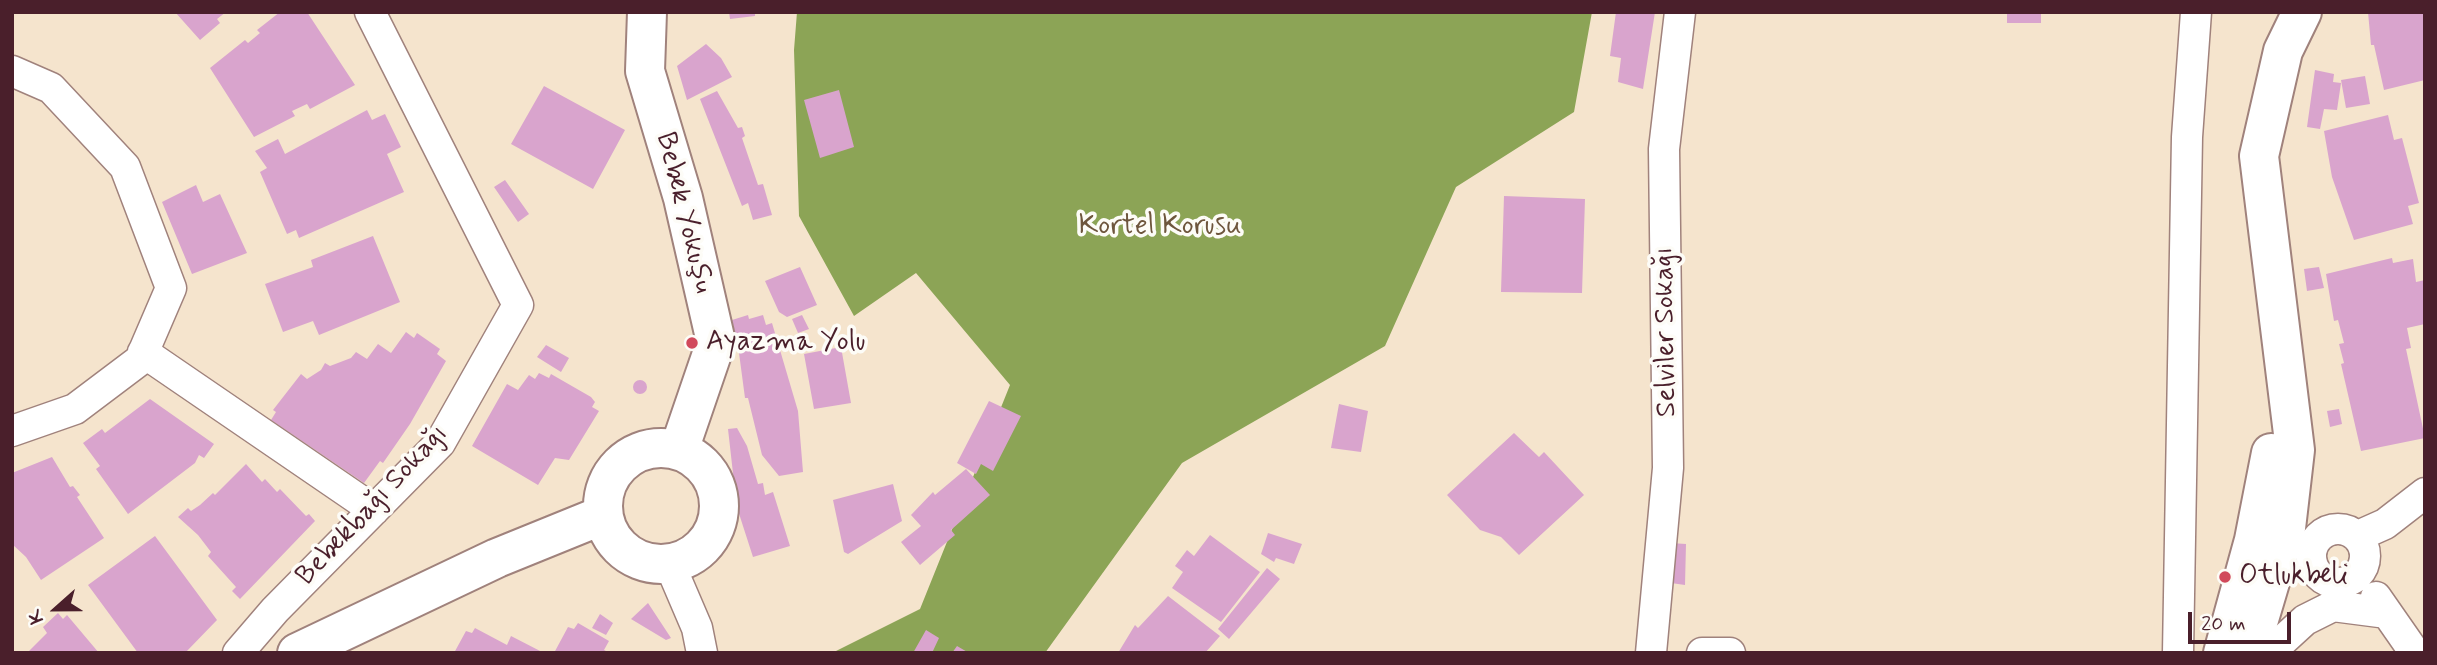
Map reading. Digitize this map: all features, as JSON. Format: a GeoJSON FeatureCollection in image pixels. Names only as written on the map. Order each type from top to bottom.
{"type":"FeatureCollection","features":[{"type":"Feature","properties":{"kind":"street","name":"Bebekbağı Sokağı"},"geometry":{"type":"LineString","coordinates":[[238,653],[440,443],[518,305],[369,12]]}},
{"type":"Feature","properties":{"kind":"street","name":"Bebek Yokuşu"},"geometry":{"type":"LineString","coordinates":[[647,12],[645,71],[683,198],[716,342],[679,450]]}},
{"type":"Feature","properties":{"kind":"street","name":"Selviler Sokağı"},"geometry":{"type":"LineString","coordinates":[[1651,653],[1668,468],[1664,149],[1681,12]]}},
{"type":"Feature","properties":{"kind":"street"},"geometry":{"type":"LineString","coordinates":[[2178,653],[2187,137],[2196,12]]}},
{"type":"Feature","properties":{"kind":"street"},"geometry":{"type":"LineString","coordinates":[[2249,653],[2273,542],[2269,474],[2278,409],[2287,383],[2259,156],[2283,51],[2302,12]]}},
{"type":"Feature","properties":{"kind":"street"},"geometry":{"type":"LineString","coordinates":[[12,71],[51,88],[125,167],[171,288],[139,360],[75,409],[12,430]]}},
{"type":"Feature","properties":{"kind":"street"},"geometry":{"type":"LineString","coordinates":[[143,352],[374,510]]}},
{"type":"Feature","properties":{"kind":"street"},"geometry":{"type":"LineString","coordinates":[[658,447],[679,450],[694,457],[709,472],[718,491],[718,518],[712,537],[698,552],[670,565],[648,564],[629,555],[610,535],[603,516],[607,482],[619,465],[637,452],[658,447]]}},
{"type":"Feature","properties":{"kind":"street"},"geometry":{"type":"LineString","coordinates":[[2358,536],[2385,523],[2425,493]]}},
{"type":"Feature","properties":{"kind":"street"},"geometry":{"type":"LineString","coordinates":[[297,653],[497,558],[603,516]]}},
{"type":"Feature","properties":{"kind":"street"},"geometry":{"type":"LineString","coordinates":[[2345,528],[2358,536],[2366,551],[2366,559],[2359,574],[2345,582],[2328,581],[2273,542],[2345,528]]}},
{"type":"Feature","properties":{"kind":"street"},"geometry":{"type":"LineString","coordinates":[[2328,581],[2314,569],[2311,560],[2315,541],[2329,529]]}},
{"type":"Feature","properties":{"kind":"street"},"geometry":{"type":"LineString","coordinates":[[2223,653],[2273,542]]}},
{"type":"Feature","properties":{"kind":"street"},"geometry":{"type":"LineString","coordinates":[[670,565],[697,628],[702,653]]}},
{"type":"Feature","properties":{"kind":"street"},"geometry":{"type":"LineString","coordinates":[[2359,574],[2415,653]]}},
{"type":"Feature","properties":{"kind":"street"},"geometry":{"type":"LineString","coordinates":[[2269,653],[2305,620],[2333,606],[2387,613]]}},
{"type":"Feature","properties":{"kind":"street"},"geometry":{"type":"LineString","coordinates":[[1702,653],[1730,653]]}},
{"type":"Feature","properties":{"kind":"green space","name":"Kortel Korusu"},"geometry":{"type":"Polygon","coordinates":[[[797,12],[1592,12],[1574,112],[1456,187],[1385,346],[1182,463],[1045,653],[832,653],[920,609],[1010,385],[916,273],[854,316],[799,216],[794,50],[797,12]]]}},
{"type":"Feature","properties":{"kind":"building"},"geometry":{"type":"Polygon","coordinates":[[[175,12],[226,12],[217,19],[220,23],[200,40],[175,12]]]}},
{"type":"Feature","properties":{"kind":"building"},"geometry":{"type":"Polygon","coordinates":[[[280,12],[307,12],[355,85],[310,109],[307,104],[292,111],[295,116],[254,137],[210,68],[245,40],[248,43],[260,33],[257,30],[280,12]]]}},
{"type":"Feature","properties":{"kind":"building"},"geometry":{"type":"Polygon","coordinates":[[[729,12],[755,12],[755,16],[730,19],[729,12]]]}},
{"type":"Feature","properties":{"kind":"building"},"geometry":{"type":"Polygon","coordinates":[[[1616,12],[1655,12],[1643,89],[1618,82],[1621,58],[1610,56],[1616,12]]]}},
{"type":"Feature","properties":{"kind":"building"},"geometry":{"type":"Polygon","coordinates":[[[2041,12],[2041,23],[2007,23],[2007,13],[2041,12]]]}},
{"type":"Feature","properties":{"kind":"building"},"geometry":{"type":"Polygon","coordinates":[[[2368,12],[2425,12],[2425,80],[2384,90],[2374,45],[2371,45],[2368,12]]]}},
{"type":"Feature","properties":{"kind":"building"},"geometry":{"type":"Polygon","coordinates":[[[706,44],[721,58],[732,77],[687,100],[677,66],[706,44]]]}},
{"type":"Feature","properties":{"kind":"building"},"geometry":{"type":"Polygon","coordinates":[[[2315,70],[2334,74],[2333,82],[2341,83],[2337,110],[2324,109],[2320,129],[2307,127],[2315,70]]]}},
{"type":"Feature","properties":{"kind":"building"},"geometry":{"type":"Polygon","coordinates":[[[2365,76],[2370,104],[2346,108],[2341,80],[2365,76]]]}},
{"type":"Feature","properties":{"kind":"building"},"geometry":{"type":"Polygon","coordinates":[[[544,86],[625,130],[593,189],[511,144],[544,86]]]}},
{"type":"Feature","properties":{"kind":"building"},"geometry":{"type":"Polygon","coordinates":[[[839,90],[854,147],[820,158],[804,100],[839,90]]]}},
{"type":"Feature","properties":{"kind":"building"},"geometry":{"type":"Polygon","coordinates":[[[717,91],[738,128],[742,127],[745,136],[742,138],[758,185],[763,184],[772,215],[753,220],[748,203],[742,206],[700,99],[717,91]]]}},
{"type":"Feature","properties":{"kind":"building"},"geometry":{"type":"Polygon","coordinates":[[[367,110],[372,120],[385,114],[401,147],[387,154],[404,192],[299,238],[296,230],[287,234],[260,172],[267,168],[255,151],[278,139],[285,154],[367,110]]]}},
{"type":"Feature","properties":{"kind":"building"},"geometry":{"type":"Polygon","coordinates":[[[2388,115],[2394,140],[2402,138],[2419,203],[2408,206],[2413,224],[2354,240],[2332,177],[2324,131],[2388,115]]]}},
{"type":"Feature","properties":{"kind":"building"},"geometry":{"type":"Polygon","coordinates":[[[505,180],[529,214],[518,222],[494,187],[505,180]]]}},
{"type":"Feature","properties":{"kind":"building"},"geometry":{"type":"Polygon","coordinates":[[[196,185],[203,202],[220,194],[247,253],[192,274],[162,202],[196,185]]]}},
{"type":"Feature","properties":{"kind":"building"},"geometry":{"type":"Polygon","coordinates":[[[1504,196],[1585,199],[1582,293],[1501,292],[1504,196]]]}},
{"type":"Feature","properties":{"kind":"building"},"geometry":{"type":"Polygon","coordinates":[[[373,236],[400,302],[319,335],[313,321],[283,332],[265,284],[313,267],[311,260],[373,236]]]}},
{"type":"Feature","properties":{"kind":"building"},"geometry":{"type":"Polygon","coordinates":[[[2392,258],[2393,263],[2413,259],[2416,282],[2425,280],[2425,324],[2407,328],[2411,348],[2406,349],[2425,438],[2361,451],[2341,364],[2344,363],[2339,344],[2344,343],[2338,320],[2334,321],[2326,274],[2392,258]]]}},
{"type":"Feature","properties":{"kind":"building"},"geometry":{"type":"Polygon","coordinates":[[[800,267],[817,305],[787,317],[779,312],[765,281],[800,267]]]}},
{"type":"Feature","properties":{"kind":"building"},"geometry":{"type":"Polygon","coordinates":[[[2319,267],[2324,288],[2307,291],[2304,269],[2319,267]]]}},
{"type":"Feature","properties":{"kind":"building"},"geometry":{"type":"Polygon","coordinates":[[[748,315],[749,319],[763,315],[766,325],[772,323],[798,411],[803,472],[779,476],[762,455],[748,398],[745,398],[739,353],[733,334],[732,320],[748,315]]]}},
{"type":"Feature","properties":{"kind":"building"},"geometry":{"type":"Polygon","coordinates":[[[802,315],[809,329],[798,333],[792,319],[802,315]]]}},
{"type":"Feature","properties":{"kind":"building"},"geometry":{"type":"Polygon","coordinates":[[[406,332],[414,338],[417,333],[440,349],[437,354],[446,361],[410,424],[383,463],[380,461],[364,483],[271,420],[276,412],[273,410],[301,374],[307,379],[321,370],[325,363],[330,366],[351,358],[356,352],[367,359],[378,344],[391,353],[406,332]]]}},
{"type":"Feature","properties":{"kind":"building"},"geometry":{"type":"Polygon","coordinates":[[[546,345],[569,358],[561,372],[537,357],[546,345]]]}},
{"type":"Feature","properties":{"kind":"building"},"geometry":{"type":"Polygon","coordinates":[[[841,347],[851,403],[814,409],[804,354],[841,347]]]}},
{"type":"Feature","properties":{"kind":"building"},"geometry":{"type":"Polygon","coordinates":[[[539,373],[549,378],[551,374],[591,397],[595,402],[592,407],[599,411],[569,460],[555,458],[538,485],[472,446],[507,384],[518,390],[529,375],[535,379],[539,373]]]}},
{"type":"Feature","properties":{"kind":"building"},"geometry":{"type":"Polygon","coordinates":[[[640,380],[645,382],[645,392],[640,394],[635,392],[633,387],[635,382],[640,380]]]}},
{"type":"Feature","properties":{"kind":"building"},"geometry":{"type":"Polygon","coordinates":[[[150,399],[214,444],[204,458],[199,455],[195,463],[128,514],[96,469],[100,466],[83,443],[102,429],[105,433],[150,399]]]}},
{"type":"Feature","properties":{"kind":"building"},"geometry":{"type":"Polygon","coordinates":[[[989,401],[1021,416],[993,471],[981,464],[976,474],[957,463],[989,401]]]}},
{"type":"Feature","properties":{"kind":"building"},"geometry":{"type":"Polygon","coordinates":[[[1339,404],[1368,411],[1361,452],[1331,448],[1339,404]]]}},
{"type":"Feature","properties":{"kind":"building"},"geometry":{"type":"Polygon","coordinates":[[[2339,409],[2342,424],[2330,427],[2327,411],[2339,409]]]}},
{"type":"Feature","properties":{"kind":"building"},"geometry":{"type":"Polygon","coordinates":[[[737,428],[747,446],[758,484],[763,483],[765,495],[773,492],[790,546],[753,557],[732,492],[735,491],[728,429],[737,428]]]}},
{"type":"Feature","properties":{"kind":"building"},"geometry":{"type":"Polygon","coordinates":[[[1514,433],[1539,457],[1544,452],[1584,495],[1519,555],[1501,537],[1480,530],[1447,495],[1514,433]]]}},
{"type":"Feature","properties":{"kind":"building"},"geometry":{"type":"Polygon","coordinates":[[[52,457],[70,487],[73,486],[80,495],[77,497],[104,538],[41,580],[26,557],[12,544],[12,473],[52,457]]]}},
{"type":"Feature","properties":{"kind":"building"},"geometry":{"type":"Polygon","coordinates":[[[246,464],[262,482],[265,479],[277,492],[280,489],[306,516],[309,514],[315,521],[240,599],[232,591],[236,587],[208,556],[211,552],[198,535],[178,517],[188,508],[191,511],[200,505],[213,493],[215,495],[246,464]]]}},
{"type":"Feature","properties":{"kind":"building"},"geometry":{"type":"Polygon","coordinates":[[[966,469],[990,495],[951,530],[955,535],[920,565],[901,542],[921,526],[911,515],[933,492],[935,495],[966,469]]]}},
{"type":"Feature","properties":{"kind":"building"},"geometry":{"type":"Polygon","coordinates":[[[893,484],[902,521],[848,554],[844,552],[833,500],[893,484]]]}},
{"type":"Feature","properties":{"kind":"building"},"geometry":{"type":"Polygon","coordinates":[[[708,485],[725,485],[730,490],[730,500],[707,500],[708,485]]]}},
{"type":"Feature","properties":{"kind":"building"},"geometry":{"type":"Polygon","coordinates":[[[1268,533],[1302,544],[1294,564],[1276,558],[1274,562],[1261,554],[1268,533]]]}},
{"type":"Feature","properties":{"kind":"building"},"geometry":{"type":"Polygon","coordinates":[[[1210,535],[1260,572],[1221,622],[1172,588],[1183,572],[1175,566],[1187,550],[1194,556],[1210,535]]]}},
{"type":"Feature","properties":{"kind":"building"},"geometry":{"type":"Polygon","coordinates":[[[155,536],[217,620],[185,653],[138,653],[88,585],[155,536]]]}},
{"type":"Feature","properties":{"kind":"building"},"geometry":{"type":"Polygon","coordinates":[[[1671,543],[1686,544],[1685,585],[1671,583],[1671,543]]]}},
{"type":"Feature","properties":{"kind":"building"},"geometry":{"type":"Polygon","coordinates":[[[1267,568],[1280,579],[1229,639],[1218,629],[1267,568]]]}},
{"type":"Feature","properties":{"kind":"building"},"geometry":{"type":"Polygon","coordinates":[[[1168,596],[1220,636],[1205,653],[1118,653],[1135,625],[1138,628],[1168,596]]]}},
{"type":"Feature","properties":{"kind":"building"},"geometry":{"type":"Polygon","coordinates":[[[648,603],[671,638],[666,640],[631,619],[648,603]]]}},
{"type":"Feature","properties":{"kind":"building"},"geometry":{"type":"Polygon","coordinates":[[[58,613],[63,619],[67,615],[99,653],[27,653],[47,633],[43,627],[58,613]]]}},
{"type":"Feature","properties":{"kind":"building"},"geometry":{"type":"Polygon","coordinates":[[[600,614],[613,623],[606,635],[592,628],[600,614]]]}},
{"type":"Feature","properties":{"kind":"building"},"geometry":{"type":"Polygon","coordinates":[[[578,623],[609,641],[604,650],[610,653],[554,653],[568,627],[574,629],[578,623]]]}},
{"type":"Feature","properties":{"kind":"building"},"geometry":{"type":"Polygon","coordinates":[[[475,628],[507,645],[511,636],[544,653],[454,653],[466,631],[472,633],[475,628]]]}},
{"type":"Feature","properties":{"kind":"building"},"geometry":{"type":"Polygon","coordinates":[[[926,630],[939,638],[932,653],[913,653],[926,630]]]}},
{"type":"Feature","properties":{"kind":"building"},"geometry":{"type":"Polygon","coordinates":[[[957,646],[969,653],[952,653],[957,646]]]}},
{"type":"Feature","properties":{"kind":"place","name":"Ayazma Yolu"},"geometry":{"type":"Point","coordinates":[692,343]}},
{"type":"Feature","properties":{"kind":"place","name":"Otlukbeli"},"geometry":{"type":"Point","coordinates":[2225,577]}}]}
